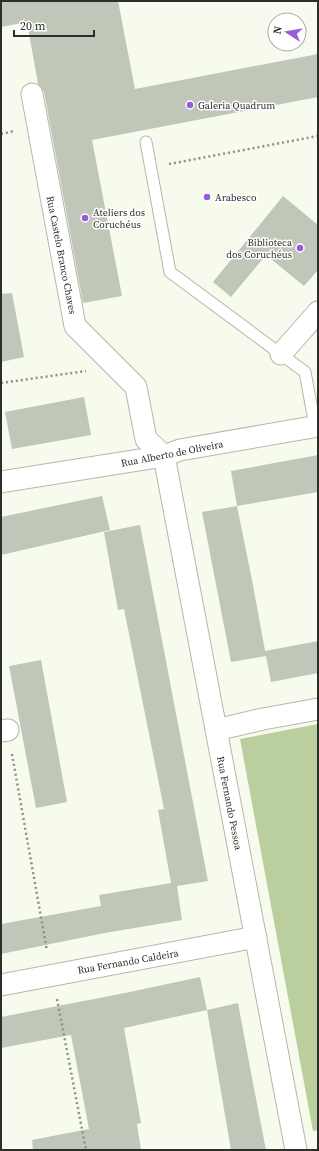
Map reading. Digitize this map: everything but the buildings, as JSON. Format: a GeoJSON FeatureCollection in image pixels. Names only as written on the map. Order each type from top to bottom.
{"type":"FeatureCollection","features":[{"type":"Feature","properties":{"kind":"street","name":"Rua Castelo Branco Chaves"},"geometry":{"type":"LineString","coordinates":[[32,94],[75,326],[136,387],[146,439],[164,456]]}},
{"type":"Feature","properties":{"kind":"street"},"geometry":{"type":"LineString","coordinates":[[281,354],[318,312]]}},
{"type":"Feature","properties":{"kind":"street","name":"Rua Alberto de Oliveira"},"geometry":{"type":"LineString","coordinates":[[1,482],[164,456],[180,450],[317,426]]}},
{"type":"Feature","properties":{"kind":"street","name":"Rua Fernando Pessoa"},"geometry":{"type":"LineString","coordinates":[[164,456],[296,1150]]}},
{"type":"Feature","properties":{"kind":"street"},"geometry":{"type":"LineString","coordinates":[[216,730],[263,719],[318,709]]}},
{"type":"Feature","properties":{"kind":"street","name":"Rua Fernando Caldeira"},"geometry":{"type":"LineString","coordinates":[[1,985],[256,937]]}},
{"type":"Feature","properties":{"kind":"lane"},"geometry":{"type":"LineString","coordinates":[[146,142],[170,272],[305,372],[317,426]]}},
{"type":"Feature","properties":{"kind":"path"},"geometry":{"type":"LineString","coordinates":[[151,168],[318,136]]}},
{"type":"Feature","properties":{"kind":"path"},"geometry":{"type":"LineString","coordinates":[[1,383],[115,366]]}},
{"type":"Feature","properties":{"kind":"path"},"geometry":{"type":"LineString","coordinates":[[4,731],[46,936],[50,976],[60,1015],[86,1150]]}},
{"type":"Feature","properties":{"kind":"green space"},"geometry":{"type":"Polygon","coordinates":[[[318,724],[318,1130],[313,1131],[240,739],[318,724]]]}},
{"type":"Feature","properties":{"kind":"place","name":"Galeria Quadrum"},"geometry":{"type":"Point","coordinates":[190,105]}},
{"type":"Feature","properties":{"kind":"place","name":"Arabesco"},"geometry":{"type":"Point","coordinates":[207,197]}},
{"type":"Feature","properties":{"kind":"place","name":"Ateliers dos Coruchéus"},"geometry":{"type":"Point","coordinates":[85,218]}},
{"type":"Feature","properties":{"kind":"place","name":"Biblioteca dos Coruchéus"},"geometry":{"type":"Point","coordinates":[300,248]}}]}
